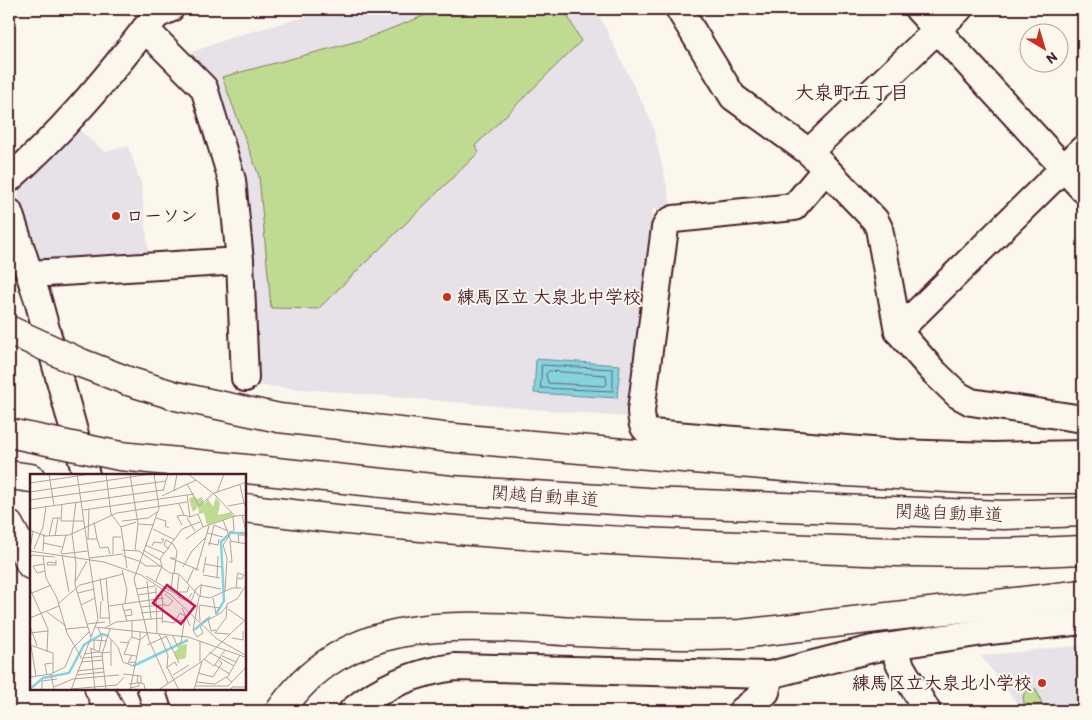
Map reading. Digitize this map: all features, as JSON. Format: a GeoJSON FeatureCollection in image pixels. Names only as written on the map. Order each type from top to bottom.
{"type":"FeatureCollection","features":[{"type":"Feature","properties":{"kind":"highway"},"geometry":{"type":"LineString","coordinates":[[9,330],[81,363],[128,381],[193,400],[279,418],[443,437],[829,471],[966,479],[1083,479]]}},
{"type":"Feature","properties":{"kind":"highway"},"geometry":{"type":"LineString","coordinates":[[9,433],[120,456]]}},
{"type":"Feature","properties":{"kind":"highway","name":"関越自動車道"},"geometry":{"type":"LineString","coordinates":[[9,440],[120,456],[452,490],[629,501],[1004,515],[1083,512]]}},
{"type":"Feature","properties":{"kind":"highway"},"geometry":{"type":"LineString","coordinates":[[9,475],[30,478]]}},
{"type":"Feature","properties":{"kind":"highway","name":"関越自動車道"},"geometry":{"type":"LineString","coordinates":[[246,508],[443,529],[633,542],[945,552],[1083,550]]}},
{"type":"Feature","properties":{"kind":"highway"},"geometry":{"type":"LineString","coordinates":[[9,525],[30,563]]}},
{"type":"Feature","properties":{"kind":"highway"},"geometry":{"type":"LineString","coordinates":[[280,711],[297,690],[316,672],[353,648],[400,632],[428,627],[490,626],[615,634],[741,634],[1083,594]]}},
{"type":"Feature","properties":{"kind":"highway"},"geometry":{"type":"LineString","coordinates":[[100,690],[111,711]]}},
{"type":"Feature","properties":{"kind":"street"},"geometry":{"type":"LineString","coordinates":[[9,179],[66,125],[157,15],[170,9]]}},
{"type":"Feature","properties":{"kind":"street"},"geometry":{"type":"LineString","coordinates":[[679,9],[733,97],[818,160],[875,220],[879,228],[898,331],[903,339],[934,372],[964,400],[1083,419]]}},
{"type":"Feature","properties":{"kind":"street"},"geometry":{"type":"LineString","coordinates":[[918,9],[1083,189]]}},
{"type":"Feature","properties":{"kind":"street"},"geometry":{"type":"LineString","coordinates":[[959,9],[936,30],[818,160],[794,207],[674,219],[668,222],[641,411],[642,425],[650,433],[896,453],[992,456],[1083,454]]}},
{"type":"Feature","properties":{"kind":"street"},"geometry":{"type":"LineString","coordinates":[[145,29],[204,88],[232,180],[240,260],[245,378]]}},
{"type":"Feature","properties":{"kind":"street"},"geometry":{"type":"LineString","coordinates":[[898,331],[1083,149]]}},
{"type":"Feature","properties":{"kind":"street"},"geometry":{"type":"LineString","coordinates":[[9,212],[30,274],[86,474]]}},
{"type":"Feature","properties":{"kind":"street"},"geometry":{"type":"LineString","coordinates":[[30,274],[240,260]]}},
{"type":"Feature","properties":{"kind":"street"},"geometry":{"type":"LineString","coordinates":[[352,711],[384,688],[401,680],[436,669],[455,667],[770,674],[872,649],[990,631],[1083,622]]}},
{"type":"Feature","properties":{"kind":"street"},"geometry":{"type":"LineString","coordinates":[[896,646],[898,661],[927,711]]}},
{"type":"Feature","properties":{"kind":"street"},"geometry":{"type":"LineString","coordinates":[[742,711],[766,692],[770,674]]}},
{"type":"Feature","properties":{"kind":"street"},"geometry":{"type":"LineString","coordinates":[[150,690],[158,711]]}},
{"type":"Feature","properties":{"kind":"shaded area","name":"練馬区立 大泉北中学校"},"geometry":{"type":"Polygon","coordinates":[[[335,9],[596,9],[652,123],[672,209],[653,209],[627,417],[256,385],[247,184],[216,81],[187,54],[235,36],[335,9]]]}},
{"type":"Feature","properties":{"kind":"shaded area"},"geometry":{"type":"Polygon","coordinates":[[[80,131],[105,152],[128,146],[141,183],[149,257],[46,263],[37,257],[18,196],[21,184],[80,131]]]}},
{"type":"Feature","properties":{"kind":"shaded area","name":"練馬区立大泉北小学校"},"geometry":{"type":"Polygon","coordinates":[[[1083,645],[1083,711],[1023,711],[981,656],[1083,645]]]}},
{"type":"Feature","properties":{"kind":"green space"},"geometry":{"type":"Polygon","coordinates":[[[441,9],[564,9],[581,41],[475,146],[479,152],[318,309],[271,308],[259,176],[222,77],[362,40],[441,9]]]}},
{"type":"Feature","properties":{"kind":"green space"},"geometry":{"type":"Polygon","coordinates":[[[1036,689],[1045,711],[1025,711],[1023,696],[1027,690],[1036,689]]]}},
{"type":"Feature","properties":{"kind":"water"},"geometry":{"type":"Polygon","coordinates":[[[536,359],[620,365],[617,398],[534,393],[536,359]]]}},
{"type":"Feature","properties":{"kind":"place","name":"ローソン"},"geometry":{"type":"Point","coordinates":[116,216]}},
{"type":"Feature","properties":{"kind":"place","name":"練馬区立 大泉北中学校"},"geometry":{"type":"Point","coordinates":[447,297]}},
{"type":"Feature","properties":{"kind":"place","name":"練馬区立大泉北小学校"},"geometry":{"type":"Point","coordinates":[1042,683]}},
{"type":"Feature","properties":{"kind":"district","name":"大泉町五丁目"},"geometry":{"type":"Point","coordinates":[852,92]}}]}
